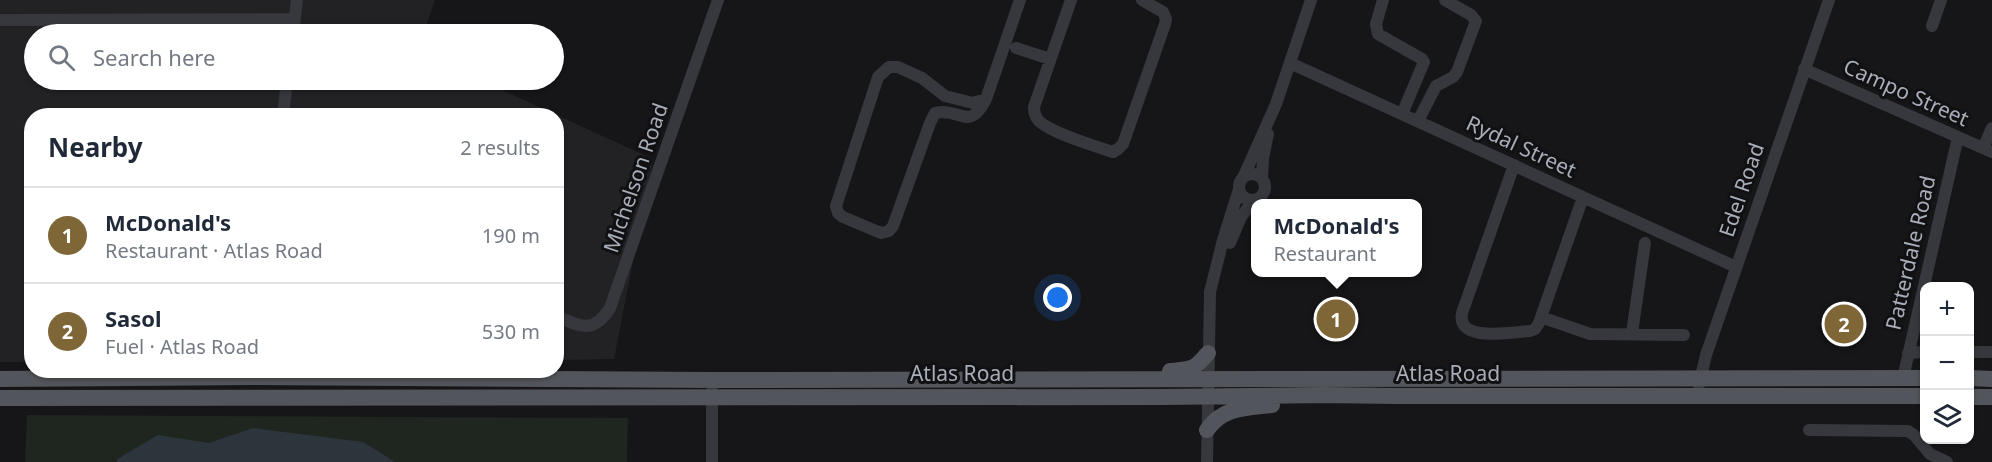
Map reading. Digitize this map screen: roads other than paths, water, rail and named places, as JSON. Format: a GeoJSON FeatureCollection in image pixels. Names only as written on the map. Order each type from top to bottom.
{"type":"FeatureCollection","features":[{"type":"Feature","properties":{"kind":"main road"},"geometry":{"type":"LineString","coordinates":[[1125,379],[1140,374],[1191,369],[1197,366],[1208,353]]}},
{"type":"Feature","properties":{"kind":"main road","name":"Atlas Road"},"geometry":{"type":"LineString","coordinates":[[0,379],[51,378]]}},
{"type":"Feature","properties":{"kind":"main road","name":"Atlas Road"},"geometry":{"type":"LineString","coordinates":[[377,378],[712,389],[1699,387],[1920,396]]}},
{"type":"Feature","properties":{"kind":"main road","name":"Atlas Road"},"geometry":{"type":"LineString","coordinates":[[0,398],[254,398],[1125,379],[1207,388],[1323,395],[1397,396],[1920,378]]}},
{"type":"Feature","properties":{"kind":"main road"},"geometry":{"type":"LineString","coordinates":[[1974,378],[1992,379]]}},
{"type":"Feature","properties":{"kind":"main road"},"geometry":{"type":"LineString","coordinates":[[1207,430],[1214,419],[1224,413],[1323,395]]}},
{"type":"Feature","properties":{"kind":"main road"},"geometry":{"type":"LineString","coordinates":[[1974,397],[1992,397]]}},
{"type":"Feature","properties":{"kind":"street"},"geometry":{"type":"LineString","coordinates":[[293,24],[297,0]]}},
{"type":"Feature","properties":{"kind":"street","name":"Michelson Road"},"geometry":{"type":"LineString","coordinates":[[564,320],[576,325],[591,326],[603,319],[610,308],[718,0]]}},
{"type":"Feature","properties":{"kind":"street"},"geometry":{"type":"LineString","coordinates":[[986,99],[977,103],[965,102],[945,96],[922,78],[898,67],[889,67],[883,71],[878,77],[836,206],[838,213],[880,232],[889,231],[893,226],[935,113],[941,111],[968,118],[980,111],[986,99],[1020,0]]}},
{"type":"Feature","properties":{"kind":"street"},"geometry":{"type":"LineString","coordinates":[[1071,0],[1034,107],[1037,118],[1044,125],[1070,137],[1113,152],[1124,144],[1166,19],[1163,12],[1142,0]]}},
{"type":"Feature","properties":{"kind":"street"},"geometry":{"type":"LineString","coordinates":[[1207,462],[1210,292],[1223,240],[1241,184],[1276,104],[1311,0]]}},
{"type":"Feature","properties":{"kind":"street"},"geometry":{"type":"LineString","coordinates":[[1383,0],[1376,24],[1377,33],[1422,58],[1424,62],[1402,114]]}},
{"type":"Feature","properties":{"kind":"street"},"geometry":{"type":"LineString","coordinates":[[1418,121],[1436,86],[1457,72],[1476,21],[1471,15],[1445,0]]}},
{"type":"Feature","properties":{"kind":"street","name":"Edel Road"},"geometry":{"type":"LineString","coordinates":[[1699,387],[1706,355],[1829,0]]}},
{"type":"Feature","properties":{"kind":"street"},"geometry":{"type":"LineString","coordinates":[[1932,26],[1941,0]]}},
{"type":"Feature","properties":{"kind":"street"},"geometry":{"type":"LineString","coordinates":[[0,20],[294,19]]}},
{"type":"Feature","properties":{"kind":"street"},"geometry":{"type":"LineString","coordinates":[[1016,48],[1050,59]]}},
{"type":"Feature","properties":{"kind":"street","name":"Rydal Street"},"geometry":{"type":"LineString","coordinates":[[1290,63],[1736,267]]}},
{"type":"Feature","properties":{"kind":"street","name":"Campo Street"},"geometry":{"type":"LineString","coordinates":[[1804,69],[1988,150]]}},
{"type":"Feature","properties":{"kind":"street"},"geometry":{"type":"LineString","coordinates":[[284,108],[286,90]]}},
{"type":"Feature","properties":{"kind":"street"},"geometry":{"type":"LineString","coordinates":[[1256,199],[1264,190],[1263,158],[1276,104]]}},
{"type":"Feature","properties":{"kind":"street"},"geometry":{"type":"LineString","coordinates":[[1988,150],[1992,128]]}},
{"type":"Feature","properties":{"kind":"street","name":"Patterdale Road"},"geometry":{"type":"LineString","coordinates":[[1903,378],[1958,137]]}},
{"type":"Feature","properties":{"kind":"street"},"geometry":{"type":"LineString","coordinates":[[1514,165],[1460,320],[1467,330],[1478,333],[1530,331],[1537,326],[1583,197]]}},
{"type":"Feature","properties":{"kind":"street"},"geometry":{"type":"LineString","coordinates":[[1251,199],[1244,197],[1241,184],[1246,176],[1254,175],[1262,179]]}},
{"type":"Feature","properties":{"kind":"street"},"geometry":{"type":"LineString","coordinates":[[1218,262],[1230,245],[1241,217],[1251,204]]}},
{"type":"Feature","properties":{"kind":"street"},"geometry":{"type":"LineString","coordinates":[[1632,333],[1645,243]]}},
{"type":"Feature","properties":{"kind":"street"},"geometry":{"type":"LineString","coordinates":[[1542,316],[1578,331],[1590,333],[1684,335]]}},
{"type":"Feature","properties":{"kind":"street"},"geometry":{"type":"LineString","coordinates":[[1908,352],[1920,352]]}},
{"type":"Feature","properties":{"kind":"street"},"geometry":{"type":"LineString","coordinates":[[1974,352],[1992,352]]}},
{"type":"Feature","properties":{"kind":"street"},"geometry":{"type":"LineString","coordinates":[[254,398],[255,378]]}},
{"type":"Feature","properties":{"kind":"street"},"geometry":{"type":"LineString","coordinates":[[712,389],[712,462]]}},
{"type":"Feature","properties":{"kind":"street"},"geometry":{"type":"LineString","coordinates":[[1809,430],[1908,431],[1930,454],[1947,462]]}},
{"type":"Feature","properties":{"kind":"place","name":"McDonald's"},"geometry":{"type":"Point","coordinates":[1336,319]}},
{"type":"Feature","properties":{"kind":"place","name":"Sasol"},"geometry":{"type":"Point","coordinates":[1844,324]}}]}
